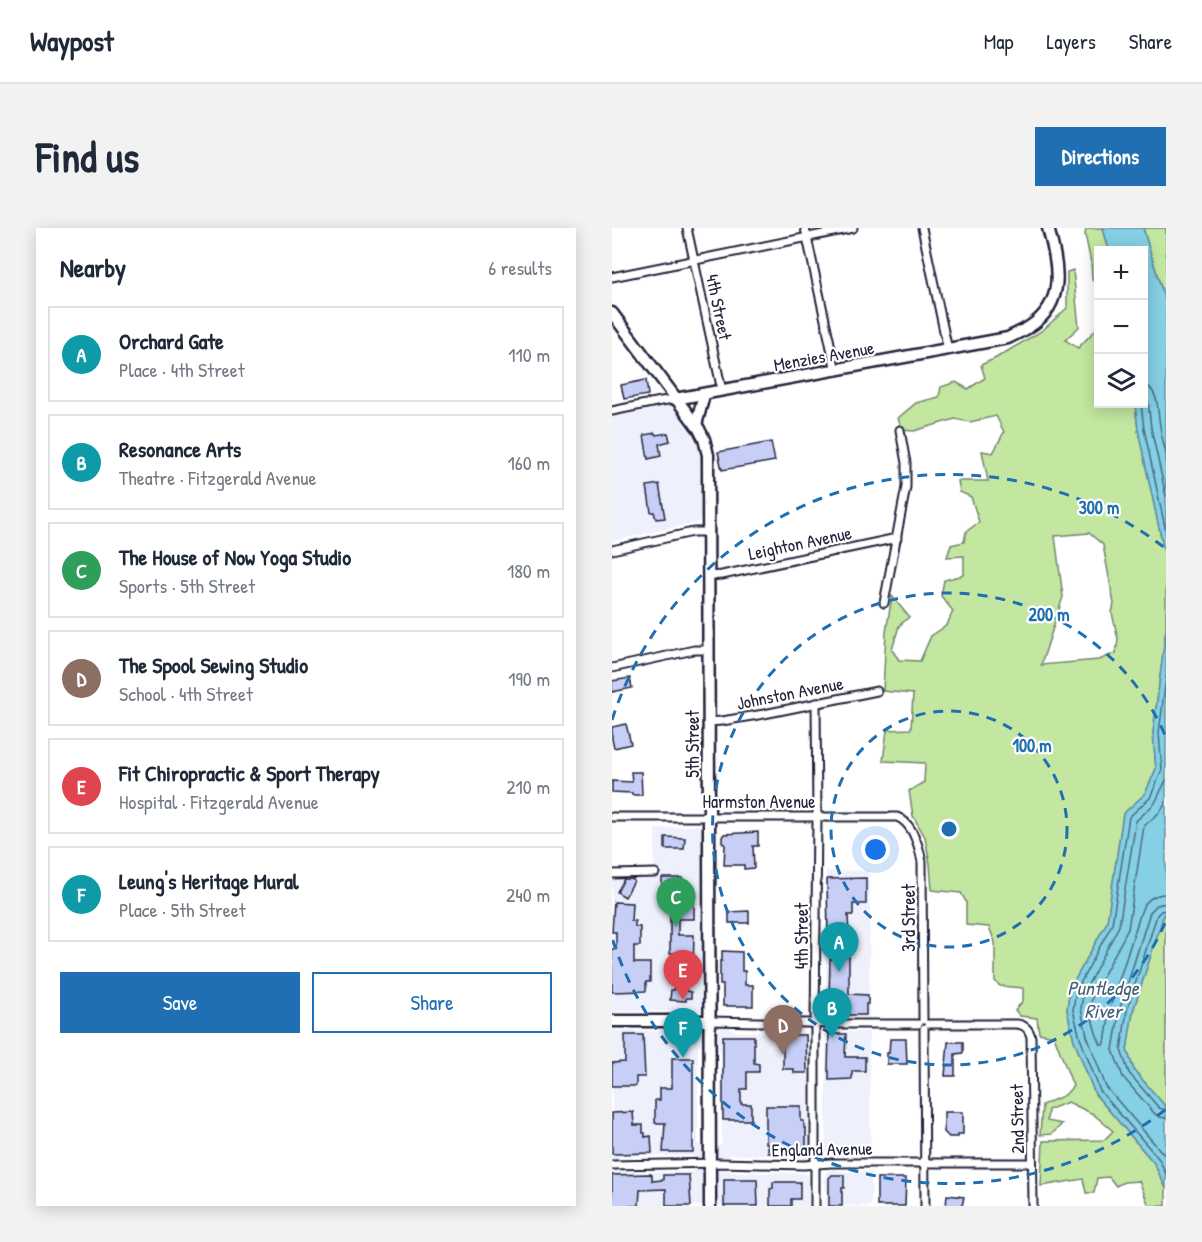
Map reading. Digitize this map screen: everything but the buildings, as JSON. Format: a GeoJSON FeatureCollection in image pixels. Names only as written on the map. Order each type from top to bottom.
{"type":"FeatureCollection","features":[{"type":"Feature","properties":{"kind":"street","name":"4th Street"},"geometry":{"type":"LineString","coordinates":[[687,228],[722,392]]}},
{"type":"Feature","properties":{"kind":"street"},"geometry":{"type":"LineString","coordinates":[[806,228],[836,371]]}},
{"type":"Feature","properties":{"kind":"street"},"geometry":{"type":"LineString","coordinates":[[612,277],[853,228]]}},
{"type":"Feature","properties":{"kind":"street"},"geometry":{"type":"LineString","coordinates":[[922,228],[948,350]]}},
{"type":"Feature","properties":{"kind":"street","name":"Menzies Avenue"},"geometry":{"type":"LineString","coordinates":[[612,411],[1008,338],[1030,327],[1052,302],[1056,286],[1055,255],[1048,228]]}},
{"type":"Feature","properties":{"kind":"street","name":"5th Street"},"geometry":{"type":"LineString","coordinates":[[612,313],[696,425],[704,439],[708,455],[710,1206]]}},
{"type":"Feature","properties":{"kind":"street"},"geometry":{"type":"LineString","coordinates":[[696,425],[704,395]]}},
{"type":"Feature","properties":{"kind":"street"},"geometry":{"type":"LineString","coordinates":[[884,603],[906,487],[906,464],[900,430]]}},
{"type":"Feature","properties":{"kind":"street"},"geometry":{"type":"LineString","coordinates":[[612,550],[693,532],[708,532]]}},
{"type":"Feature","properties":{"kind":"street","name":"Leighton Avenue"},"geometry":{"type":"LineString","coordinates":[[709,576],[897,538]]}},
{"type":"Feature","properties":{"kind":"street"},"geometry":{"type":"LineString","coordinates":[[612,669],[694,650],[708,650]]}},
{"type":"Feature","properties":{"kind":"street","name":"Johnston Avenue"},"geometry":{"type":"LineString","coordinates":[[709,722],[764,714],[877,691]]}},
{"type":"Feature","properties":{"kind":"street","name":"4th Street"},"geometry":{"type":"LineString","coordinates":[[815,1206],[816,703]]}},
{"type":"Feature","properties":{"kind":"street","name":"Harmston Avenue"},"geometry":{"type":"LineString","coordinates":[[612,817],[897,817],[905,821]]}},
{"type":"Feature","properties":{"kind":"street","name":"3rd Street"},"geometry":{"type":"LineString","coordinates":[[905,821],[915,838],[922,862],[925,1206]]}},
{"type":"Feature","properties":{"kind":"street"},"geometry":{"type":"LineString","coordinates":[[612,874],[655,873]]}},
{"type":"Feature","properties":{"kind":"street"},"geometry":{"type":"LineString","coordinates":[[612,1021],[923,1024]]}},
{"type":"Feature","properties":{"kind":"street","name":"2nd Street"},"geometry":{"type":"LineString","coordinates":[[923,1024],[1017,1024],[1024,1026],[1030,1032],[1033,1206]]}},
{"type":"Feature","properties":{"kind":"street","name":"England Avenue"},"geometry":{"type":"LineString","coordinates":[[612,1165],[1032,1163]]}},
{"type":"Feature","properties":{"kind":"shaded area"},"geometry":{"type":"Polygon","coordinates":[[[665,404],[673,406],[691,426],[702,448],[702,519],[696,523],[612,541],[612,413],[665,404]]]}},
{"type":"Feature","properties":{"kind":"shaded area"},"geometry":{"type":"Polygon","coordinates":[[[698,825],[703,827],[705,839],[703,845],[703,983],[706,1000],[704,1000],[702,1009],[691,1015],[682,1011],[618,1011],[612,1015],[612,874],[654,873],[655,829],[698,825]]]}},
{"type":"Feature","properties":{"kind":"shaded area"},"geometry":{"type":"Polygon","coordinates":[[[870,870],[869,1018],[825,1017],[822,1013],[822,1002],[826,996],[826,871],[870,870]]]}},
{"type":"Feature","properties":{"kind":"shaded area"},"geometry":{"type":"Polygon","coordinates":[[[724,1026],[736,1032],[808,1033],[809,1153],[807,1159],[803,1159],[800,1154],[730,1155],[725,1158],[716,1156],[715,1150],[722,1143],[721,1051],[716,1051],[716,1033],[724,1026]]]}},
{"type":"Feature","properties":{"kind":"shaded area"},"geometry":{"type":"Polygon","coordinates":[[[689,1027],[699,1028],[704,1035],[704,1044],[698,1047],[698,1143],[705,1148],[704,1156],[696,1159],[691,1156],[622,1156],[612,1160],[612,1029],[618,1031],[681,1031],[689,1027]]]}},
{"type":"Feature","properties":{"kind":"shaded area"},"geometry":{"type":"Polygon","coordinates":[[[827,1032],[869,1032],[871,1154],[826,1154],[827,1032]]]}},
{"type":"Feature","properties":{"kind":"shaded area"},"geometry":{"type":"Polygon","coordinates":[[[723,1168],[731,1172],[804,1173],[809,1178],[809,1206],[718,1206],[718,1184],[715,1174],[723,1168]]]}},
{"type":"Feature","properties":{"kind":"shaded area"},"geometry":{"type":"Polygon","coordinates":[[[694,1169],[702,1169],[705,1176],[702,1184],[702,1206],[612,1206],[612,1170],[690,1172],[694,1169]]]}},
{"type":"Feature","properties":{"kind":"shaded area"},"geometry":{"type":"Polygon","coordinates":[[[832,1169],[841,1172],[871,1172],[871,1206],[826,1206],[826,1186],[823,1180],[827,1172],[832,1169]]]}},
{"type":"Feature","properties":{"kind":"green space"},"geometry":{"type":"Polygon","coordinates":[[[1086,228],[1103,228],[1108,246],[1094,246],[1094,282],[1092,280],[1086,228]]]}},
{"type":"Feature","properties":{"kind":"green space"},"geometry":{"type":"Polygon","coordinates":[[[1143,228],[1166,228],[1166,304],[1143,228]]]}},
{"type":"Feature","properties":{"kind":"green space"},"geometry":{"type":"Polygon","coordinates":[[[1073,270],[1079,327],[1065,340],[1078,348],[1094,331],[1094,408],[1135,408],[1138,430],[1166,560],[1166,629],[1153,733],[1156,769],[1145,794],[1123,814],[1107,922],[1070,989],[1067,1010],[1074,1040],[1095,1094],[1154,1163],[1166,1188],[1166,1206],[1149,1206],[1139,1181],[1124,1182],[1116,1186],[1109,1177],[1097,1178],[1094,1193],[1086,1193],[1083,1179],[1041,1186],[1043,1141],[1104,1140],[1113,1131],[1093,1114],[1068,1102],[1048,1110],[1047,1121],[1062,1124],[1052,1134],[1040,1135],[1042,1105],[1065,1095],[1073,1086],[1054,1036],[1039,1033],[1037,1018],[1020,1016],[1015,1010],[1023,1001],[1023,988],[1000,986],[995,981],[995,942],[989,927],[966,925],[966,902],[961,893],[932,890],[925,837],[913,816],[909,791],[924,782],[925,763],[883,761],[887,730],[911,729],[913,694],[883,691],[886,632],[892,596],[909,617],[899,626],[892,650],[899,660],[920,661],[931,636],[947,625],[953,611],[941,596],[944,580],[964,575],[964,556],[947,557],[951,545],[964,542],[966,532],[979,522],[971,497],[960,492],[958,481],[988,481],[982,451],[993,453],[1004,432],[996,416],[970,422],[955,419],[914,431],[902,430],[898,418],[916,403],[939,397],[941,387],[956,382],[968,389],[985,378],[981,365],[1043,330],[1067,308],[1067,272],[1073,270]],[[1089,533],[1055,536],[1063,597],[1041,665],[1099,660],[1116,653],[1118,639],[1112,613],[1114,604],[1103,545],[1089,533]]]}},
{"type":"Feature","properties":{"kind":"green space"},"geometry":{"type":"Polygon","coordinates":[[[1166,908],[1166,1107],[1134,1070],[1127,1050],[1133,1011],[1166,908]]]}},
{"type":"Feature","properties":{"kind":"water"},"geometry":{"type":"Polygon","coordinates":[[[1103,228],[1143,228],[1166,304],[1166,560],[1138,430],[1135,408],[1148,408],[1148,246],[1108,246],[1103,228]]]}},
{"type":"Feature","properties":{"kind":"water","name":"Puntledge River"},"geometry":{"type":"Polygon","coordinates":[[[1166,629],[1166,908],[1133,1011],[1127,1050],[1134,1070],[1166,1107],[1166,1188],[1154,1163],[1095,1094],[1074,1040],[1067,1010],[1070,989],[1107,922],[1123,814],[1145,794],[1156,769],[1153,733],[1166,629]]]}},
{"type":"Feature","properties":{"kind":"place","name":"The House of Now Yoga Studio"},"geometry":{"type":"Point","coordinates":[676,927]}},
{"type":"Feature","properties":{"kind":"place","name":"Orchard Gate"},"geometry":{"type":"Point","coordinates":[839,972]}},
{"type":"Feature","properties":{"kind":"place","name":"Fit Chiropractic & Sport Therapy"},"geometry":{"type":"Point","coordinates":[683,1000]}},
{"type":"Feature","properties":{"kind":"place","name":"Resonance Arts"},"geometry":{"type":"Point","coordinates":[832,1038]}},
{"type":"Feature","properties":{"kind":"place","name":"The Spool Sewing Studio"},"geometry":{"type":"Point","coordinates":[783,1055]}},
{"type":"Feature","properties":{"kind":"place","name":"Leung's Heritage Mural"},"geometry":{"type":"Point","coordinates":[683,1058]}}]}
